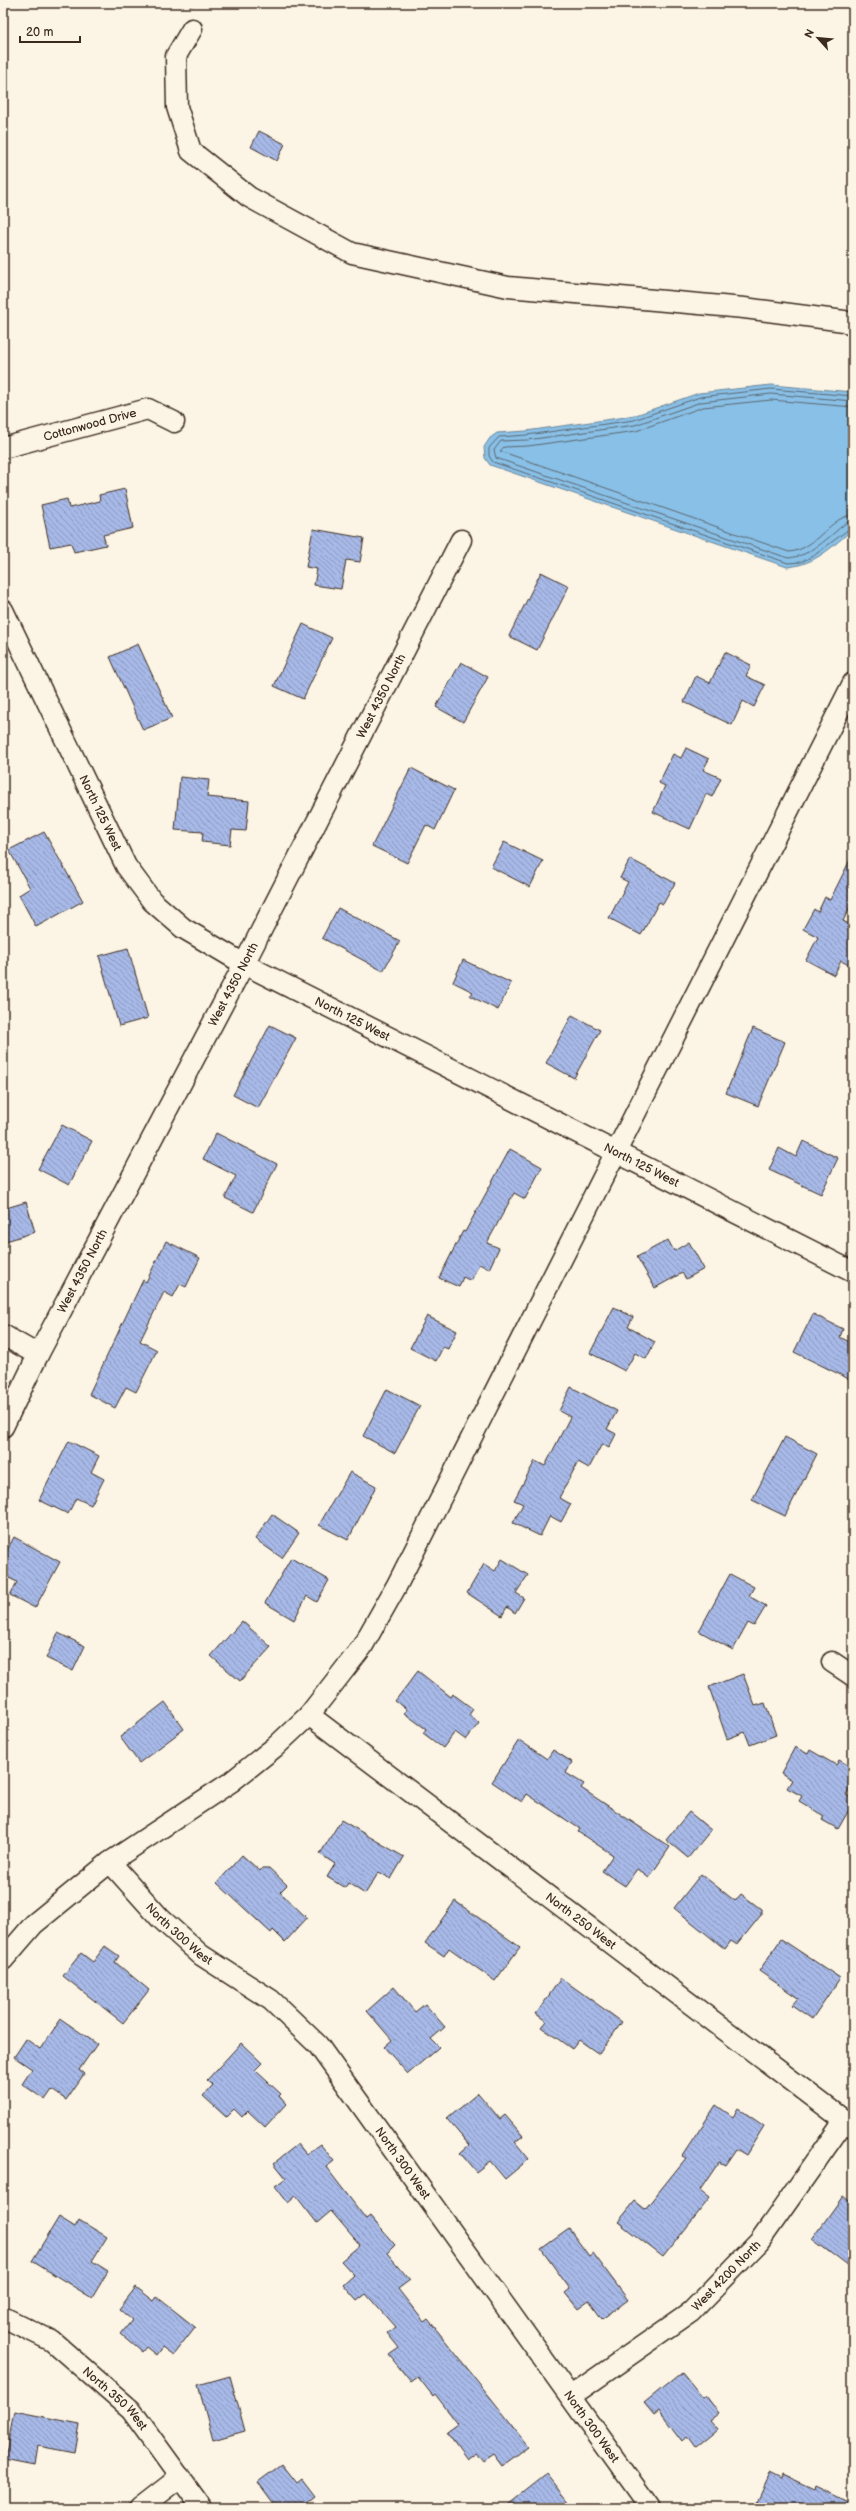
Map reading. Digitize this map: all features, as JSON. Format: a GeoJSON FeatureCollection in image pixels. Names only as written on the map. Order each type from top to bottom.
{"type":"FeatureCollection","features":[{"type":"Feature","properties":{"kind":"street"},"geometry":{"type":"LineString","coordinates":[[192,29],[176,56],[177,107],[191,151],[249,197],[352,253],[508,286],[744,308],[844,321],[853,326]]}},
{"type":"Feature","properties":{"kind":"street","name":"Cottonwood Drive"},"geometry":{"type":"LineString","coordinates":[[3,448],[148,409],[174,422]]}},
{"type":"Feature","properties":{"kind":"street","name":"West 4350 North"},"geometry":{"type":"LineString","coordinates":[[3,1427],[38,1355],[244,964],[461,540]]}},
{"type":"Feature","properties":{"kind":"street","name":"North 125 West"},"geometry":{"type":"LineString","coordinates":[[3,610],[126,866],[152,901],[183,928],[244,964],[853,1272]]}},
{"type":"Feature","properties":{"kind":"street"},"geometry":{"type":"LineString","coordinates":[[3,1960],[34,1924],[110,1862],[231,1782],[275,1747],[309,1715],[362,1647],[397,1585],[853,683]]}},
{"type":"Feature","properties":{"kind":"street"},"geometry":{"type":"LineString","coordinates":[[3,1335],[38,1355]]}},
{"type":"Feature","properties":{"kind":"street"},"geometry":{"type":"LineString","coordinates":[[832,1662],[853,1676]]}},
{"type":"Feature","properties":{"kind":"street","name":"North 250 West"},"geometry":{"type":"LineString","coordinates":[[309,1715],[849,2123]]}},
{"type":"Feature","properties":{"kind":"street","name":"North 300 West"},"geometry":{"type":"LineString","coordinates":[[110,1862],[160,1918],[201,1955],[271,2000],[318,2045],[650,2508]]}},
{"type":"Feature","properties":{"kind":"street","name":"West 4200 North"},"geometry":{"type":"LineString","coordinates":[[571,2396],[691,2312],[759,2242],[849,2123]]}},
{"type":"Feature","properties":{"kind":"street","name":"North 350 West"},"geometry":{"type":"LineString","coordinates":[[3,2317],[52,2341],[131,2410],[202,2508]]}},
{"type":"Feature","properties":{"kind":"street"},"geometry":{"type":"LineString","coordinates":[[140,2508],[180,2477]]}},
{"type":"Feature","properties":{"kind":"water"},"geometry":{"type":"Polygon","coordinates":[[[771,385],[853,392],[853,529],[823,554],[806,563],[787,567],[490,465],[485,458],[484,447],[490,438],[497,433],[526,431],[633,416],[699,393],[771,385]]]}},
{"type":"Feature","properties":{"kind":"building"},"geometry":{"type":"Polygon","coordinates":[[[259,131],[285,144],[277,161],[251,147],[259,131]]]}},
{"type":"Feature","properties":{"kind":"building"},"geometry":{"type":"Polygon","coordinates":[[[125,489],[133,528],[103,535],[106,545],[74,552],[71,543],[50,547],[41,505],[67,499],[69,508],[100,501],[99,495],[125,489]]]}},
{"type":"Feature","properties":{"kind":"building"},"geometry":{"type":"Polygon","coordinates":[[[313,529],[364,538],[360,562],[346,560],[341,589],[314,585],[317,569],[306,567],[313,529]]]}},
{"type":"Feature","properties":{"kind":"building"},"geometry":{"type":"Polygon","coordinates":[[[541,572],[569,586],[537,650],[509,636],[541,572]]]}},
{"type":"Feature","properties":{"kind":"building"},"geometry":{"type":"Polygon","coordinates":[[[303,624],[332,638],[303,699],[274,686],[303,624]]]}},
{"type":"Feature","properties":{"kind":"building"},"geometry":{"type":"Polygon","coordinates":[[[138,644],[172,718],[143,730],[110,657],[138,644]]]}},
{"type":"Feature","properties":{"kind":"building"},"geometry":{"type":"Polygon","coordinates":[[[725,652],[751,665],[746,676],[765,685],[754,707],[743,701],[732,725],[684,702],[696,676],[710,683],[725,652]]]}},
{"type":"Feature","properties":{"kind":"building"},"geometry":{"type":"Polygon","coordinates":[[[461,662],[488,677],[463,722],[436,707],[461,662]]]}},
{"type":"Feature","properties":{"kind":"building"},"geometry":{"type":"Polygon","coordinates":[[[686,748],[709,759],[703,770],[721,778],[712,797],[706,794],[690,829],[653,812],[665,786],[659,783],[673,754],[681,758],[686,748]]]}},
{"type":"Feature","properties":{"kind":"building"},"geometry":{"type":"Polygon","coordinates":[[[411,768],[454,790],[435,830],[426,825],[407,863],[372,846],[411,768]]]}},
{"type":"Feature","properties":{"kind":"building"},"geometry":{"type":"Polygon","coordinates":[[[180,777],[209,780],[207,797],[249,801],[246,831],[232,830],[230,845],[202,842],[203,832],[175,830],[180,777]]]}},
{"type":"Feature","properties":{"kind":"building"},"geometry":{"type":"Polygon","coordinates":[[[44,832],[83,901],[36,927],[19,895],[30,888],[9,850],[44,832]]]}},
{"type":"Feature","properties":{"kind":"building"},"geometry":{"type":"Polygon","coordinates":[[[504,842],[543,861],[530,887],[491,867],[504,842]]]}},
{"type":"Feature","properties":{"kind":"building"},"geometry":{"type":"Polygon","coordinates":[[[853,854],[853,901],[843,921],[853,926],[853,967],[841,961],[834,975],[806,960],[818,937],[803,929],[814,909],[818,912],[825,897],[830,900],[853,854]]]}},
{"type":"Feature","properties":{"kind":"building"},"geometry":{"type":"Polygon","coordinates":[[[630,859],[675,883],[663,904],[659,902],[641,935],[609,918],[628,882],[620,878],[630,859]]]}},
{"type":"Feature","properties":{"kind":"building"},"geometry":{"type":"Polygon","coordinates":[[[338,908],[400,941],[383,971],[322,938],[338,908]]]}},
{"type":"Feature","properties":{"kind":"building"},"geometry":{"type":"Polygon","coordinates":[[[128,948],[148,1018],[119,1026],[99,956],[128,948]]]}},
{"type":"Feature","properties":{"kind":"building"},"geometry":{"type":"Polygon","coordinates":[[[463,960],[511,983],[498,1010],[470,996],[473,992],[453,982],[463,960]]]}},
{"type":"Feature","properties":{"kind":"building"},"geometry":{"type":"Polygon","coordinates":[[[572,1015],[600,1030],[574,1078],[546,1063],[572,1015]]]}},
{"type":"Feature","properties":{"kind":"building"},"geometry":{"type":"Polygon","coordinates":[[[270,1025],[296,1038],[258,1108],[233,1095],[270,1025]]]}},
{"type":"Feature","properties":{"kind":"building"},"geometry":{"type":"Polygon","coordinates":[[[753,1028],[785,1042],[758,1106],[726,1093],[753,1028]]]}},
{"type":"Feature","properties":{"kind":"building"},"geometry":{"type":"Polygon","coordinates":[[[62,1125],[92,1141],[69,1185],[38,1169],[62,1125]]]}},
{"type":"Feature","properties":{"kind":"building"},"geometry":{"type":"Polygon","coordinates":[[[216,1133],[277,1164],[253,1212],[225,1198],[236,1176],[203,1159],[216,1133]]]}},
{"type":"Feature","properties":{"kind":"building"},"geometry":{"type":"Polygon","coordinates":[[[803,1141],[838,1158],[821,1194],[769,1170],[779,1148],[796,1157],[803,1141]]]}},
{"type":"Feature","properties":{"kind":"building"},"geometry":{"type":"Polygon","coordinates":[[[510,1149],[542,1167],[525,1199],[514,1193],[487,1243],[499,1248],[489,1269],[479,1264],[471,1281],[463,1277],[459,1287],[439,1278],[463,1231],[465,1232],[510,1149]]]}},
{"type":"Feature","properties":{"kind":"building"},"geometry":{"type":"Polygon","coordinates":[[[26,1202],[35,1232],[3,1242],[3,1209],[26,1202]]]}},
{"type":"Feature","properties":{"kind":"building"},"geometry":{"type":"Polygon","coordinates":[[[668,1240],[674,1251],[689,1242],[704,1269],[686,1279],[682,1273],[655,1288],[637,1257],[668,1240]]]}},
{"type":"Feature","properties":{"kind":"building"},"geometry":{"type":"Polygon","coordinates":[[[166,1241],[200,1258],[186,1287],[180,1284],[173,1297],[164,1292],[140,1341],[157,1350],[136,1392],[126,1387],[115,1408],[89,1394],[143,1280],[146,1282],[166,1241]]]}},
{"type":"Feature","properties":{"kind":"building"},"geometry":{"type":"Polygon","coordinates":[[[614,1307],[633,1317],[628,1327],[655,1342],[646,1359],[635,1353],[625,1371],[590,1353],[614,1307]]]}},
{"type":"Feature","properties":{"kind":"building"},"geometry":{"type":"Polygon","coordinates":[[[813,1314],[843,1329],[840,1337],[853,1344],[853,1381],[794,1352],[813,1314]]]}},
{"type":"Feature","properties":{"kind":"building"},"geometry":{"type":"Polygon","coordinates":[[[427,1316],[457,1331],[448,1349],[443,1347],[436,1361],[410,1348],[427,1316]]]}},
{"type":"Feature","properties":{"kind":"building"},"geometry":{"type":"Polygon","coordinates":[[[571,1387],[617,1411],[607,1429],[616,1434],[609,1448],[602,1444],[589,1468],[578,1462],[559,1498],[571,1504],[561,1522],[550,1516],[540,1536],[513,1523],[523,1504],[514,1500],[535,1461],[545,1466],[570,1417],[559,1411],[571,1387]]]}},
{"type":"Feature","properties":{"kind":"building"},"geometry":{"type":"Polygon","coordinates":[[[387,1389],[420,1406],[395,1453],[363,1436],[387,1389]]]}},
{"type":"Feature","properties":{"kind":"building"},"geometry":{"type":"Polygon","coordinates":[[[785,1437],[817,1454],[785,1516],[752,1500],[785,1437]]]}},
{"type":"Feature","properties":{"kind":"building"},"geometry":{"type":"Polygon","coordinates":[[[69,1441],[99,1456],[91,1472],[104,1479],[91,1505],[76,1498],[68,1514],[39,1500],[69,1441]]]}},
{"type":"Feature","properties":{"kind":"building"},"geometry":{"type":"Polygon","coordinates":[[[350,1472],[376,1486],[348,1540],[319,1525],[350,1472]]]}},
{"type":"Feature","properties":{"kind":"building"},"geometry":{"type":"Polygon","coordinates":[[[272,1514],[299,1533],[282,1558],[255,1539],[272,1514]]]}},
{"type":"Feature","properties":{"kind":"building"},"geometry":{"type":"Polygon","coordinates":[[[14,1537],[60,1562],[35,1608],[10,1595],[17,1582],[3,1575],[3,1558],[14,1537]]]}},
{"type":"Feature","properties":{"kind":"building"},"geometry":{"type":"Polygon","coordinates":[[[291,1558],[329,1580],[317,1602],[307,1596],[294,1620],[265,1603],[291,1558]]]}},
{"type":"Feature","properties":{"kind":"building"},"geometry":{"type":"Polygon","coordinates":[[[502,1559],[528,1575],[516,1593],[524,1598],[515,1613],[507,1607],[502,1616],[467,1593],[484,1564],[495,1571],[502,1559]]]}},
{"type":"Feature","properties":{"kind":"building"},"geometry":{"type":"Polygon","coordinates":[[[730,1574],[754,1587],[749,1596],[766,1606],[754,1626],[748,1623],[733,1650],[699,1631],[730,1574]]]}},
{"type":"Feature","properties":{"kind":"building"},"geometry":{"type":"Polygon","coordinates":[[[242,1621],[271,1647],[240,1681],[211,1656],[242,1621]]]}},
{"type":"Feature","properties":{"kind":"building"},"geometry":{"type":"Polygon","coordinates":[[[58,1633],[85,1646],[73,1671],[46,1658],[58,1633]]]}},
{"type":"Feature","properties":{"kind":"building"},"geometry":{"type":"Polygon","coordinates":[[[418,1671],[451,1697],[453,1694],[473,1709],[469,1715],[479,1723],[466,1740],[455,1732],[443,1748],[423,1733],[426,1729],[404,1713],[407,1709],[395,1701],[418,1671]]]}},
{"type":"Feature","properties":{"kind":"building"},"geometry":{"type":"Polygon","coordinates":[[[743,1674],[755,1706],[765,1703],[776,1735],[750,1745],[745,1732],[727,1739],[709,1687],[743,1674]]]}},
{"type":"Feature","properties":{"kind":"building"},"geometry":{"type":"Polygon","coordinates":[[[165,1702],[184,1729],[139,1763],[120,1737],[165,1702]]]}},
{"type":"Feature","properties":{"kind":"building"},"geometry":{"type":"Polygon","coordinates":[[[519,1740],[547,1759],[553,1750],[572,1762],[566,1773],[584,1784],[581,1788],[670,1847],[649,1878],[637,1869],[625,1886],[602,1871],[613,1855],[578,1832],[580,1829],[527,1794],[522,1802],[492,1782],[519,1740]]]}},
{"type":"Feature","properties":{"kind":"building"},"geometry":{"type":"Polygon","coordinates":[[[795,1747],[808,1754],[810,1750],[836,1765],[839,1760],[853,1768],[853,1782],[846,1795],[853,1799],[853,1803],[838,1829],[822,1820],[824,1816],[799,1801],[802,1796],[787,1788],[792,1780],[781,1773],[795,1747]]]}},
{"type":"Feature","properties":{"kind":"building"},"geometry":{"type":"Polygon","coordinates":[[[689,1812],[711,1830],[688,1858],[666,1840],[689,1812]]]}},
{"type":"Feature","properties":{"kind":"building"},"geometry":{"type":"Polygon","coordinates":[[[341,1820],[404,1857],[391,1879],[379,1872],[365,1894],[348,1883],[345,1888],[327,1877],[335,1864],[320,1854],[341,1820]]]}},
{"type":"Feature","properties":{"kind":"building"},"geometry":{"type":"Polygon","coordinates":[[[242,1855],[260,1871],[262,1868],[269,1868],[287,1885],[280,1892],[307,1918],[285,1942],[273,1930],[271,1933],[217,1883],[242,1855]]]}},
{"type":"Feature","properties":{"kind":"building"},"geometry":{"type":"Polygon","coordinates":[[[701,1874],[735,1901],[741,1894],[761,1909],[761,1915],[737,1945],[731,1941],[725,1949],[674,1908],[701,1874]]]}},
{"type":"Feature","properties":{"kind":"building"},"geometry":{"type":"Polygon","coordinates":[[[455,1901],[520,1947],[495,1981],[449,1948],[444,1956],[425,1943],[455,1901]]]}},
{"type":"Feature","properties":{"kind":"building"},"geometry":{"type":"Polygon","coordinates":[[[781,1939],[840,1978],[812,2019],[792,2005],[798,1998],[759,1971],[781,1939]]]}},
{"type":"Feature","properties":{"kind":"building"},"geometry":{"type":"Polygon","coordinates":[[[105,1946],[119,1956],[115,1962],[149,1990],[123,2023],[63,1976],[81,1953],[93,1962],[105,1946]]]}},
{"type":"Feature","properties":{"kind":"building"},"geometry":{"type":"Polygon","coordinates":[[[561,1978],[622,2022],[599,2054],[579,2040],[572,2049],[541,2027],[546,2021],[536,2014],[561,1978]]]}},
{"type":"Feature","properties":{"kind":"building"},"geometry":{"type":"Polygon","coordinates":[[[394,1987],[415,2012],[425,2004],[445,2027],[431,2039],[439,2047],[408,2074],[384,2047],[392,2040],[367,2011],[394,1987]]]}},
{"type":"Feature","properties":{"kind":"building"},"geometry":{"type":"Polygon","coordinates":[[[61,2019],[97,2044],[79,2070],[84,2074],[66,2100],[52,2090],[45,2100],[22,2084],[32,2069],[14,2057],[26,2039],[40,2049],[61,2019]]]}},
{"type":"Feature","properties":{"kind":"building"},"geometry":{"type":"Polygon","coordinates":[[[241,2043],[262,2063],[255,2070],[281,2094],[279,2096],[286,2104],[265,2127],[248,2111],[242,2117],[234,2109],[226,2117],[203,2096],[213,2085],[207,2080],[241,2043]]]}},
{"type":"Feature","properties":{"kind":"building"},"geometry":{"type":"Polygon","coordinates":[[[478,2093],[500,2119],[505,2115],[523,2136],[515,2142],[529,2159],[505,2179],[490,2161],[476,2172],[460,2153],[469,2145],[447,2119],[478,2093]]]}},
{"type":"Feature","properties":{"kind":"building"},"geometry":{"type":"Polygon","coordinates":[[[716,2105],[733,2117],[738,2108],[764,2126],[746,2155],[736,2149],[725,2165],[719,2162],[700,2190],[710,2198],[663,2257],[618,2222],[635,2201],[645,2209],[686,2158],[682,2156],[716,2105]]]}},
{"type":"Feature","properties":{"kind":"building"},"geometry":{"type":"Polygon","coordinates":[[[298,2144],[306,2154],[320,2144],[334,2161],[326,2167],[366,2219],[370,2216],[395,2245],[387,2253],[410,2280],[398,2289],[424,2322],[428,2319],[529,2446],[502,2466],[493,2454],[483,2461],[476,2452],[467,2459],[447,2432],[458,2424],[435,2394],[433,2396],[418,2377],[411,2382],[389,2355],[399,2348],[387,2333],[395,2327],[366,2294],[357,2301],[343,2285],[354,2275],[341,2261],[360,2245],[331,2211],[317,2223],[296,2196],[288,2203],[275,2186],[286,2178],[274,2163],[298,2144]]]}},
{"type":"Feature","properties":{"kind":"building"},"geometry":{"type":"Polygon","coordinates":[[[843,2196],[853,2204],[853,2270],[812,2239],[843,2196]]]}},
{"type":"Feature","properties":{"kind":"building"},"geometry":{"type":"Polygon","coordinates":[[[59,2217],[75,2227],[79,2220],[107,2237],[92,2261],[108,2271],[92,2298],[32,2261],[59,2217]]]}},
{"type":"Feature","properties":{"kind":"building"},"geometry":{"type":"Polygon","coordinates":[[[569,2229],[589,2256],[593,2253],[628,2300],[602,2319],[589,2301],[578,2309],[565,2293],[570,2289],[541,2249],[569,2229]]]}},
{"type":"Feature","properties":{"kind":"building"},"geometry":{"type":"Polygon","coordinates":[[[136,2287],[154,2301],[157,2297],[195,2327],[173,2355],[162,2347],[156,2355],[146,2347],[142,2352],[121,2334],[132,2320],[119,2309],[136,2287]]]}},
{"type":"Feature","properties":{"kind":"building"},"geometry":{"type":"Polygon","coordinates":[[[682,2372],[703,2398],[706,2396],[719,2413],[709,2421],[717,2430],[695,2448],[687,2437],[682,2441],[659,2411],[654,2415],[644,2403],[682,2372]]]}},
{"type":"Feature","properties":{"kind":"building"},"geometry":{"type":"Polygon","coordinates":[[[230,2376],[245,2431],[213,2440],[198,2385],[230,2376]]]}},
{"type":"Feature","properties":{"kind":"building"},"geometry":{"type":"Polygon","coordinates":[[[14,2411],[80,2424],[75,2453],[38,2446],[35,2465],[5,2459],[14,2411]]]}},
{"type":"Feature","properties":{"kind":"building"},"geometry":{"type":"Polygon","coordinates":[[[282,2464],[297,2483],[302,2479],[315,2496],[300,2508],[277,2508],[258,2482],[282,2464]]]}},
{"type":"Feature","properties":{"kind":"building"},"geometry":{"type":"Polygon","coordinates":[[[770,2473],[782,2479],[783,2475],[814,2489],[815,2486],[853,2504],[853,2508],[754,2508],[770,2473]]]}},
{"type":"Feature","properties":{"kind":"building"},"geometry":{"type":"Polygon","coordinates":[[[547,2474],[574,2508],[504,2508],[547,2474]]]}}]}
